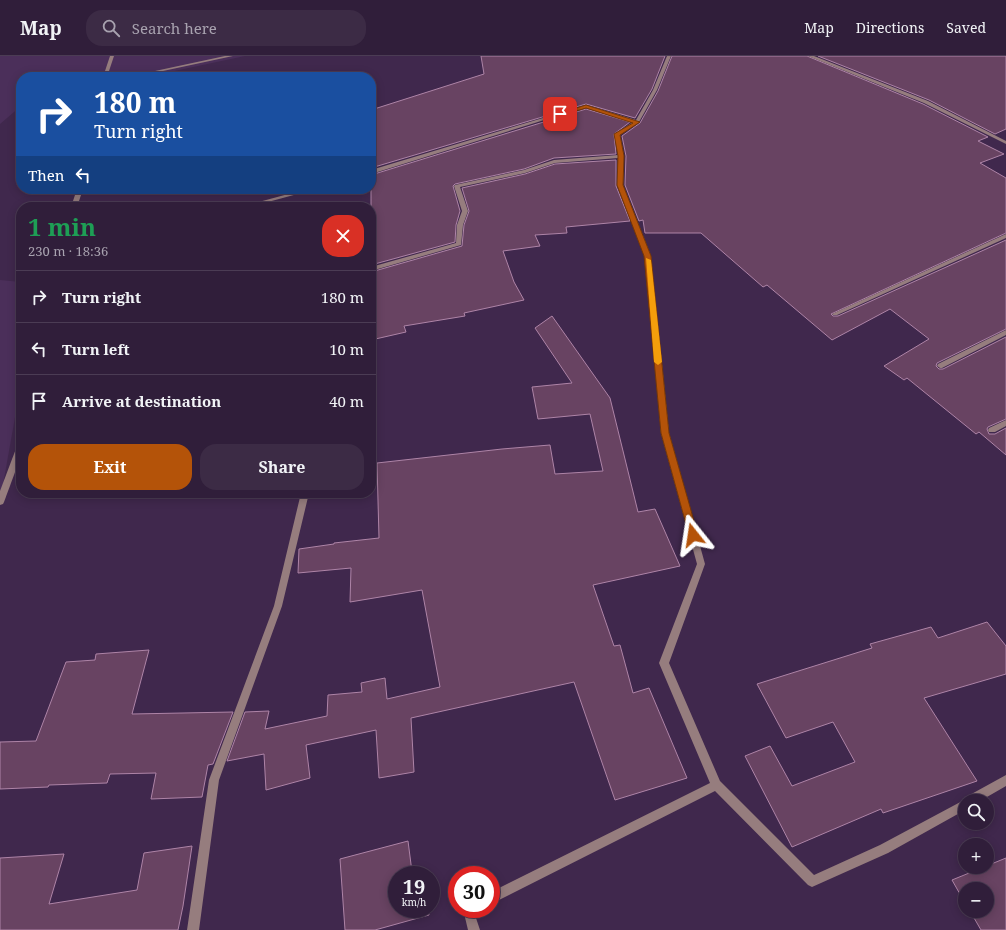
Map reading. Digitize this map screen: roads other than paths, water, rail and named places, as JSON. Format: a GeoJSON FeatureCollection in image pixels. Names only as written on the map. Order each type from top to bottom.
{"type":"FeatureCollection","features":[{"type":"Feature","properties":{"kind":"street"},"geometry":{"type":"LineString","coordinates":[[107,72],[112,56]]}},
{"type":"Feature","properties":{"kind":"street"},"geometry":{"type":"LineString","coordinates":[[153,72],[231,56]]}},
{"type":"Feature","properties":{"kind":"street"},"geometry":{"type":"LineString","coordinates":[[669,56],[655,90],[637,122],[617,134],[621,156],[620,185],[648,256],[665,433],[701,564],[664,663],[716,785],[812,881],[884,849],[958,808]]}},
{"type":"Feature","properties":{"kind":"street"},"geometry":{"type":"LineString","coordinates":[[810,56],[926,102],[1006,143]]}},
{"type":"Feature","properties":{"kind":"street"},"geometry":{"type":"LineString","coordinates":[[376,170],[586,106],[637,122]]}},
{"type":"Feature","properties":{"kind":"street"},"geometry":{"type":"LineString","coordinates":[[376,268],[459,244],[460,224],[465,211],[457,186],[525,171],[554,162],[621,156]]}},
{"type":"Feature","properties":{"kind":"street"},"geometry":{"type":"LineString","coordinates":[[262,202],[294,194]]}},
{"type":"Feature","properties":{"kind":"street"},"geometry":{"type":"LineString","coordinates":[[835,314],[1006,236]]}},
{"type":"Feature","properties":{"kind":"street"},"geometry":{"type":"LineString","coordinates":[[940,366],[1006,332]]}},
{"type":"Feature","properties":{"kind":"street"},"geometry":{"type":"LineString","coordinates":[[992,430],[1006,423]]}},
{"type":"Feature","properties":{"kind":"street"},"geometry":{"type":"LineString","coordinates":[[0,502],[16,459]]}},
{"type":"Feature","properties":{"kind":"street"},"geometry":{"type":"LineString","coordinates":[[193,930],[214,780],[278,606],[304,498]]}},
{"type":"Feature","properties":{"kind":"street"},"geometry":{"type":"LineString","coordinates":[[982,794],[1006,780]]}},
{"type":"Feature","properties":{"kind":"street"},"geometry":{"type":"LineString","coordinates":[[500,893],[716,785]]}},
{"type":"Feature","properties":{"kind":"street"},"geometry":{"type":"LineString","coordinates":[[470,918],[474,930]]}}]}
